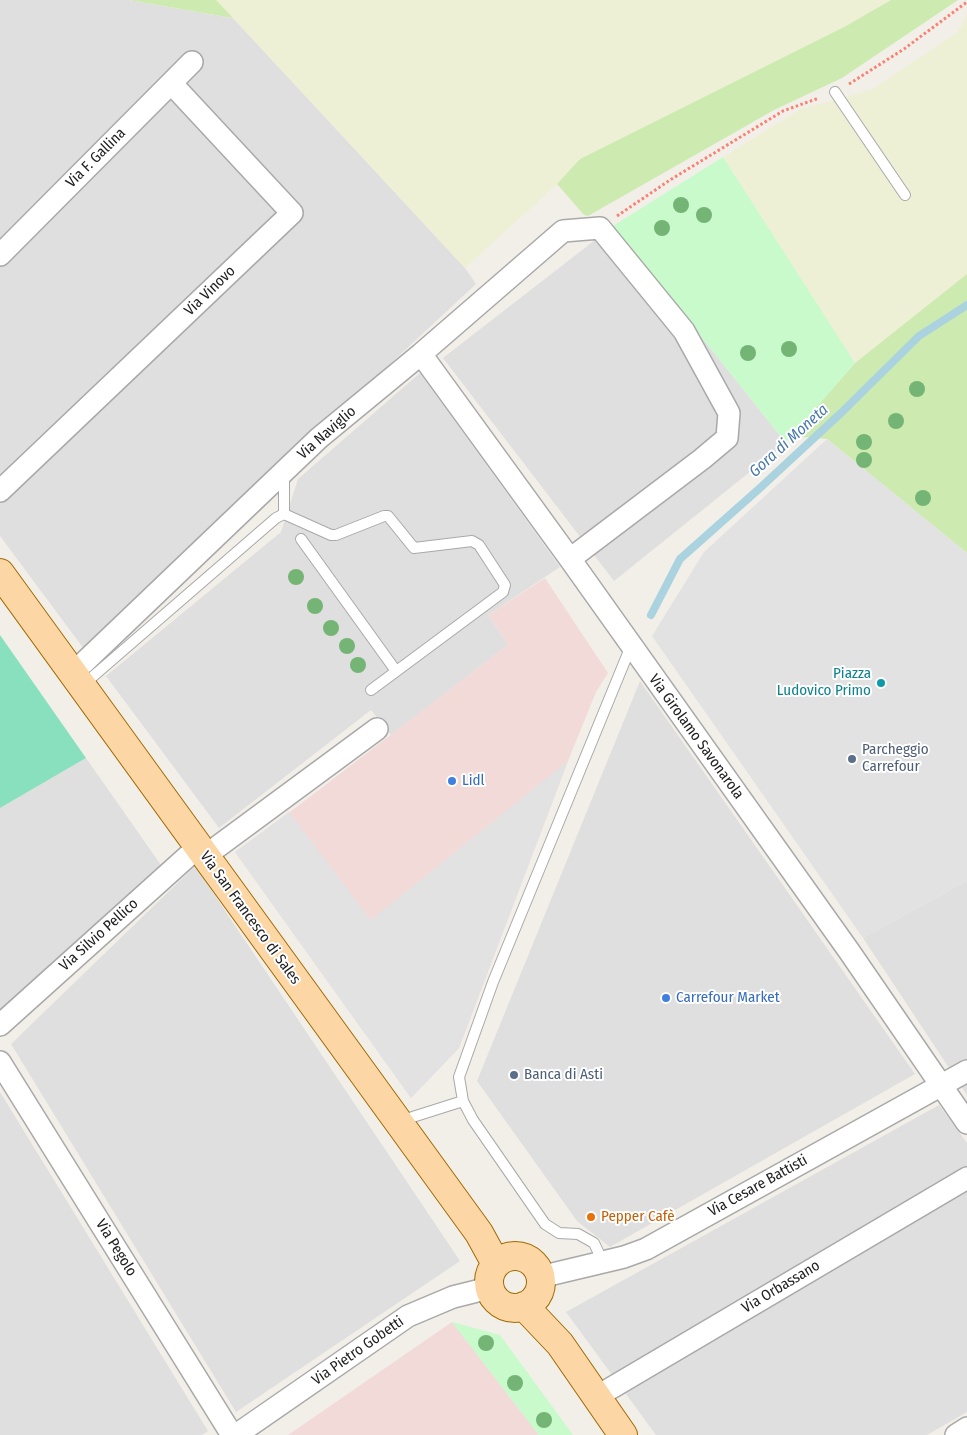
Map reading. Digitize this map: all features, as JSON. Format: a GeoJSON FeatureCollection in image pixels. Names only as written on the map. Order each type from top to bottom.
{"type":"FeatureCollection","features":[{"type":"Feature","properties":{"kind":"main road","name":"Via San Francesco di Sales"},"geometry":{"type":"LineString","coordinates":[[0,573],[479,1233],[493,1276]]}},
{"type":"Feature","properties":{"kind":"main road"},"geometry":{"type":"LineString","coordinates":[[510,1257],[525,1258],[537,1269],[540,1277],[540,1284],[535,1298],[524,1306],[507,1307],[493,1296],[493,1276],[502,1260],[510,1257]]}},
{"type":"Feature","properties":{"kind":"main road"},"geometry":{"type":"LineString","coordinates":[[524,1306],[560,1344],[623,1435]]}},
{"type":"Feature","properties":{"kind":"street","name":"Via F. Gallina"},"geometry":{"type":"LineString","coordinates":[[0,255],[192,62]]}},
{"type":"Feature","properties":{"kind":"street","name":"Via Vinovo"},"geometry":{"type":"LineString","coordinates":[[0,490],[292,213],[171,83]]}},
{"type":"Feature","properties":{"kind":"street","name":"Via Naviglio"},"geometry":{"type":"LineString","coordinates":[[78,679],[319,438],[421,354],[563,230],[600,228]]}},
{"type":"Feature","properties":{"kind":"street"},"geometry":{"type":"LineString","coordinates":[[570,559],[727,438],[730,413],[684,331],[600,228]]}},
{"type":"Feature","properties":{"kind":"street","name":"Via Girolamo Savonarola"},"geometry":{"type":"LineString","coordinates":[[421,354],[570,559],[630,646],[849,951],[967,1123]]}},
{"type":"Feature","properties":{"kind":"street","name":"Via Silvio Pellico"},"geometry":{"type":"LineString","coordinates":[[0,1025],[201,852],[377,729]]}},
{"type":"Feature","properties":{"kind":"street","name":"Via Pegolo"},"geometry":{"type":"LineString","coordinates":[[0,1062],[232,1435]]}},
{"type":"Feature","properties":{"kind":"street","name":"Via Cesare Battisti"},"geometry":{"type":"LineString","coordinates":[[540,1277],[624,1257],[646,1249],[967,1071]]}},
{"type":"Feature","properties":{"kind":"street","name":"Via Orbassano"},"geometry":{"type":"LineString","coordinates":[[596,1397],[967,1178]]}},
{"type":"Feature","properties":{"kind":"street","name":"Via Pietro Gobetti"},"geometry":{"type":"LineString","coordinates":[[236,1435],[408,1316],[453,1297],[493,1276]]}},
{"type":"Feature","properties":{"kind":"street"},"geometry":{"type":"LineString","coordinates":[[956,1435],[967,1428]]}},
{"type":"Feature","properties":{"kind":"lane"},"geometry":{"type":"LineString","coordinates":[[835,92],[905,195]]}},
{"type":"Feature","properties":{"kind":"lane"},"geometry":{"type":"LineString","coordinates":[[284,471],[284,514]]}},
{"type":"Feature","properties":{"kind":"lane"},"geometry":{"type":"LineString","coordinates":[[284,514],[331,535],[336,535],[388,516],[414,548],[472,541],[479,545],[505,585],[503,592],[371,690]]}},
{"type":"Feature","properties":{"kind":"lane"},"geometry":{"type":"LineString","coordinates":[[78,679],[276,518],[284,514]]}},
{"type":"Feature","properties":{"kind":"lane"},"geometry":{"type":"LineString","coordinates":[[301,539],[396,671]]}},
{"type":"Feature","properties":{"kind":"lane"},"geometry":{"type":"LineString","coordinates":[[603,1262],[594,1243],[578,1234],[559,1233],[545,1224],[473,1120],[463,1101],[459,1077],[493,982],[630,646]]}},
{"type":"Feature","properties":{"kind":"lane"},"geometry":{"type":"LineString","coordinates":[[398,1122],[463,1101]]}},
{"type":"Feature","properties":{"kind":"path"},"geometry":{"type":"LineString","coordinates":[[600,228],[670,180],[783,111],[835,92],[904,50],[967,2]]}},
{"type":"Feature","properties":{"kind":"shaded area"},"geometry":{"type":"Polygon","coordinates":[[[0,0],[129,0],[233,18],[465,268],[476,284],[84,649],[0,536],[0,0]]]}},
{"type":"Feature","properties":{"kind":"shaded area"},"geometry":{"type":"Polygon","coordinates":[[[613,226],[786,443],[614,581],[443,358],[613,226]]]}},
{"type":"Feature","properties":{"kind":"shaded area"},"geometry":{"type":"Polygon","coordinates":[[[420,373],[560,567],[488,615],[508,645],[391,735],[371,710],[219,828],[106,676],[281,532],[298,479],[420,373]]]}},
{"type":"Feature","properties":{"kind":"shaded area","name":"Parcheggio Carrefour"},"geometry":{"type":"Polygon","coordinates":[[[827,439],[967,553],[967,881],[863,938],[652,636],[704,552],[827,439]]]}},
{"type":"Feature","properties":{"kind":"shaded area"},"geometry":{"type":"Polygon","coordinates":[[[545,578],[608,673],[596,692],[568,761],[459,1048],[411,1098],[235,852],[508,645],[488,615],[545,578]]]}},
{"type":"Feature","properties":{"kind":"shaded area"},"geometry":{"type":"Polygon","coordinates":[[[640,681],[915,1074],[610,1247],[577,1221],[477,1081],[640,681]]]}},
{"type":"Feature","properties":{"kind":"shaded area"},"geometry":{"type":"Polygon","coordinates":[[[86,758],[161,865],[0,1011],[0,808],[86,758]]]}},
{"type":"Feature","properties":{"kind":"shaded area"},"geometry":{"type":"Polygon","coordinates":[[[568,761],[459,1048],[411,1098],[235,852],[289,812],[371,920],[568,761]]]}},
{"type":"Feature","properties":{"kind":"shaded area"},"geometry":{"type":"Polygon","coordinates":[[[195,866],[460,1261],[236,1412],[11,1044],[195,866]]]}},
{"type":"Feature","properties":{"kind":"shaded area"},"geometry":{"type":"Polygon","coordinates":[[[967,881],[967,1095],[863,938],[967,881]]]}},
{"type":"Feature","properties":{"kind":"shaded area"},"geometry":{"type":"Polygon","coordinates":[[[0,1092],[208,1431],[202,1435],[0,1435],[0,1092]]]}},
{"type":"Feature","properties":{"kind":"shaded area"},"geometry":{"type":"Polygon","coordinates":[[[939,1105],[967,1143],[967,1170],[615,1379],[566,1312],[939,1105]]]}},
{"type":"Feature","properties":{"kind":"shaded area"},"geometry":{"type":"Polygon","coordinates":[[[967,1188],[967,1412],[927,1435],[656,1435],[623,1390],[967,1188]]]}},
{"type":"Feature","properties":{"kind":"shaded area"},"geometry":{"type":"Polygon","coordinates":[[[452,1322],[539,1435],[288,1435],[452,1322]]]}},
{"type":"Feature","properties":{"kind":"green space"},"geometry":{"type":"Polygon","coordinates":[[[129,0],[891,0],[846,26],[580,159],[557,184],[465,268],[233,18],[129,0]]]}},
{"type":"Feature","properties":{"kind":"green space"},"geometry":{"type":"Polygon","coordinates":[[[129,0],[216,0],[233,18],[129,0]]]}},
{"type":"Feature","properties":{"kind":"green space"},"geometry":{"type":"Polygon","coordinates":[[[891,0],[958,0],[842,78],[774,110],[588,216],[584,215],[557,184],[580,159],[846,26],[891,0]]]}},
{"type":"Feature","properties":{"kind":"green space"},"geometry":{"type":"Polygon","coordinates":[[[967,13],[967,274],[855,363],[723,157],[801,109],[871,90],[958,32],[967,13]]]}},
{"type":"Feature","properties":{"kind":"green space"},"geometry":{"type":"Polygon","coordinates":[[[723,157],[855,363],[786,443],[613,226],[723,157]]]}},
{"type":"Feature","properties":{"kind":"green space"},"geometry":{"type":"Polygon","coordinates":[[[967,274],[967,553],[827,439],[791,436],[855,363],[967,274]]]}},
{"type":"Feature","properties":{"kind":"green space"},"geometry":{"type":"Polygon","coordinates":[[[0,635],[86,758],[0,808],[0,635]]]}},
{"type":"Feature","properties":{"kind":"green space"},"geometry":{"type":"Polygon","coordinates":[[[452,1322],[500,1335],[573,1435],[539,1435],[452,1322]]]}},
{"type":"Feature","properties":{"kind":"waterway","name":"Gora di Moneta"},"geometry":{"type":"LineString","coordinates":[[651,615],[680,559],[841,413],[919,336],[967,305]]}},
{"type":"Feature","properties":{"kind":"place","name":"Piazza Ludovico Primo"},"geometry":{"type":"Point","coordinates":[881,683]}},
{"type":"Feature","properties":{"kind":"place","name":"Parcheggio Carrefour"},"geometry":{"type":"Point","coordinates":[852,759]}},
{"type":"Feature","properties":{"kind":"place","name":"Lidl"},"geometry":{"type":"Point","coordinates":[452,781]}},
{"type":"Feature","properties":{"kind":"place","name":"Carrefour Market"},"geometry":{"type":"Point","coordinates":[666,998]}},
{"type":"Feature","properties":{"kind":"place","name":"Banca di Asti"},"geometry":{"type":"Point","coordinates":[514,1075]}},
{"type":"Feature","properties":{"kind":"place","name":"Pepper Cafè"},"geometry":{"type":"Point","coordinates":[591,1217]}}]}
